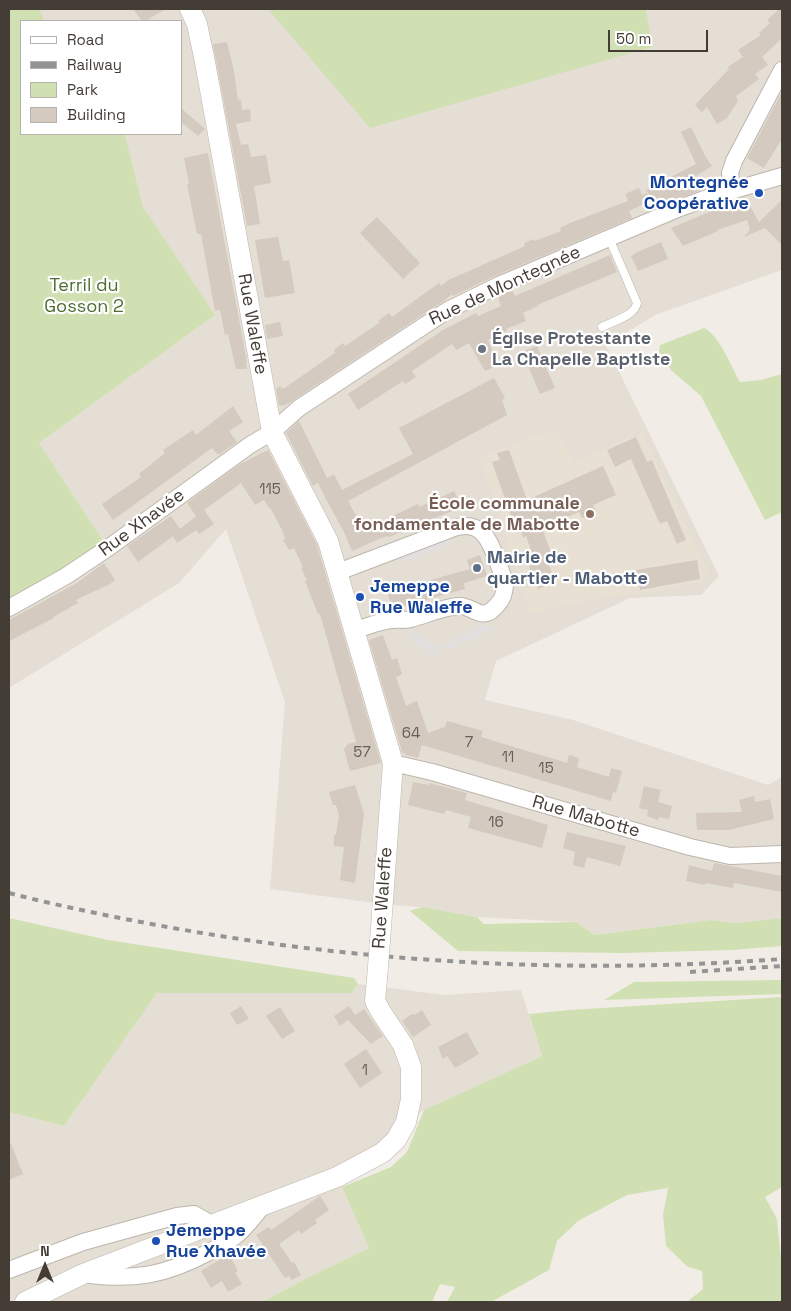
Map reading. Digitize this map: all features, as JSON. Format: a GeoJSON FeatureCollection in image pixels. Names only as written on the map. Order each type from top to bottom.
{"type":"FeatureCollection","features":[{"type":"Feature","properties":{"kind":"street","name":"Rue Waleffe"},"geometry":{"type":"LineString","coordinates":[[25,1302],[84,1274],[337,1177],[382,1153],[396,1140],[406,1122],[411,1099],[411,1067],[403,1045],[375,1001],[392,763],[328,541],[272,432],[205,62],[197,24],[190,9]]}},
{"type":"Feature","properties":{"kind":"street"},"geometry":{"type":"LineString","coordinates":[[732,191],[730,173],[734,161],[782,70]]}},
{"type":"Feature","properties":{"kind":"street","name":"Rue de Montegnée"},"geometry":{"type":"LineString","coordinates":[[272,432],[299,408],[442,314],[501,284],[693,203],[782,176]]}},
{"type":"Feature","properties":{"kind":"street","name":"Rue Xhavée"},"geometry":{"type":"LineString","coordinates":[[9,608],[66,576],[108,548],[250,445],[272,432]]}},
{"type":"Feature","properties":{"kind":"street"},"geometry":{"type":"LineString","coordinates":[[338,572],[454,528],[468,526],[482,532],[490,542],[505,582],[502,599],[488,613],[481,614],[467,607],[458,606],[408,620],[390,620],[355,630]]}},
{"type":"Feature","properties":{"kind":"street","name":"Rue Mabotte"},"geometry":{"type":"LineString","coordinates":[[392,763],[432,772],[690,847],[730,856],[782,854]]}},
{"type":"Feature","properties":{"kind":"street"},"geometry":{"type":"LineString","coordinates":[[84,1274],[128,1278],[151,1275],[177,1268],[226,1243],[238,1234],[264,1205]]}},
{"type":"Feature","properties":{"kind":"street"},"geometry":{"type":"LineString","coordinates":[[9,1270],[83,1242],[177,1216],[194,1214],[213,1225]]}},
{"type":"Feature","properties":{"kind":"lane"},"geometry":{"type":"LineString","coordinates":[[602,327],[632,312],[636,308],[637,303],[609,238]]}},
{"type":"Feature","properties":{"kind":"shaded area"},"geometry":{"type":"Polygon","coordinates":[[[39,9],[269,9],[651,47],[646,9],[782,9],[782,270],[655,315],[606,345],[719,576],[701,595],[630,598],[496,661],[485,700],[573,720],[768,785],[782,777],[782,918],[736,923],[710,920],[595,935],[576,922],[477,917],[422,907],[390,905],[270,889],[285,702],[226,529],[179,583],[9,688],[9,606],[108,548],[39,443],[215,315],[143,207],[125,135],[182,135],[182,20],[44,20],[39,9]]]}},
{"type":"Feature","properties":{"kind":"shaded area","name":"École communale fondamentale de Mabotte"},"geometry":{"type":"Polygon","coordinates":[[[555,428],[574,462],[642,433],[706,566],[705,581],[655,592],[622,594],[530,613],[480,458],[555,428]]]}},
{"type":"Feature","properties":{"kind":"shaded area"},"geometry":{"type":"Polygon","coordinates":[[[453,534],[447,547],[443,545],[441,549],[436,547],[434,552],[429,550],[428,554],[422,553],[421,557],[415,555],[414,560],[408,558],[407,562],[401,561],[404,552],[453,534]]]}},
{"type":"Feature","properties":{"kind":"shaded area"},"geometry":{"type":"Polygon","coordinates":[[[485,625],[494,627],[493,632],[488,630],[486,635],[481,633],[480,638],[475,636],[474,640],[469,639],[467,644],[462,642],[460,647],[455,645],[454,650],[438,645],[448,642],[485,625]]]}},
{"type":"Feature","properties":{"kind":"shaded area"},"geometry":{"type":"Polygon","coordinates":[[[408,628],[437,645],[440,654],[436,656],[434,651],[429,653],[427,648],[422,649],[420,644],[415,646],[408,628]]]}},
{"type":"Feature","properties":{"kind":"shaded area"},"geometry":{"type":"Polygon","coordinates":[[[358,984],[445,995],[521,990],[542,1056],[424,1110],[364,1155],[342,1187],[369,1248],[262,1302],[9,1302],[9,1112],[64,1126],[157,993],[352,993],[358,984]]]}},
{"type":"Feature","properties":{"kind":"green space","name":"Terril du Gosson 2"},"geometry":{"type":"Polygon","coordinates":[[[9,9],[39,9],[44,20],[20,20],[20,135],[125,135],[143,207],[215,315],[39,443],[108,548],[9,606],[9,9]]]}},
{"type":"Feature","properties":{"kind":"green space"},"geometry":{"type":"Polygon","coordinates":[[[646,9],[652,47],[370,128],[269,10],[646,9]]]}},
{"type":"Feature","properties":{"kind":"green space"},"geometry":{"type":"Polygon","coordinates":[[[704,328],[709,331],[719,344],[740,382],[761,380],[782,374],[782,512],[765,520],[701,396],[671,370],[659,352],[660,345],[704,328]]]}},
{"type":"Feature","properties":{"kind":"green space"},"geometry":{"type":"Polygon","coordinates":[[[422,907],[477,917],[484,924],[576,922],[595,935],[710,920],[736,923],[782,918],[782,946],[733,950],[624,953],[458,951],[410,911],[422,907]]]}},
{"type":"Feature","properties":{"kind":"green space"},"geometry":{"type":"Polygon","coordinates":[[[9,918],[108,940],[354,978],[358,984],[352,993],[157,993],[64,1126],[9,1112],[9,918]]]}},
{"type":"Feature","properties":{"kind":"green space"},"geometry":{"type":"Polygon","coordinates":[[[782,980],[782,994],[604,1000],[634,982],[782,980]]]}},
{"type":"Feature","properties":{"kind":"green space"},"geometry":{"type":"Polygon","coordinates":[[[782,997],[782,1187],[765,1197],[777,1219],[782,1268],[782,1302],[687,1302],[703,1289],[702,1271],[688,1267],[666,1246],[663,1215],[668,1188],[627,1195],[578,1221],[557,1241],[549,1270],[491,1302],[447,1302],[455,1287],[440,1284],[432,1302],[262,1302],[369,1248],[342,1187],[391,1167],[407,1152],[424,1110],[542,1056],[529,1014],[782,997]]]}},
{"type":"Feature","properties":{"kind":"building"},"geometry":{"type":"Polygon","coordinates":[[[133,9],[166,9],[147,20],[141,20],[133,9]]]}},
{"type":"Feature","properties":{"kind":"building"},"geometry":{"type":"Polygon","coordinates":[[[779,9],[782,9],[782,38],[762,57],[768,65],[755,74],[759,79],[736,96],[738,101],[727,118],[717,124],[707,107],[702,112],[695,105],[729,69],[728,67],[743,57],[738,50],[761,35],[759,33],[770,23],[767,20],[779,9]]]}},
{"type":"Feature","properties":{"kind":"building"},"geometry":{"type":"Polygon","coordinates":[[[227,42],[238,100],[241,99],[242,110],[250,109],[251,121],[236,124],[241,145],[248,144],[251,157],[266,155],[271,183],[254,186],[260,224],[247,226],[213,44],[227,42]]]}},
{"type":"Feature","properties":{"kind":"building"},"geometry":{"type":"Polygon","coordinates":[[[782,92],[782,139],[764,168],[747,158],[782,92]]]}},
{"type":"Feature","properties":{"kind":"building"},"geometry":{"type":"Polygon","coordinates":[[[182,109],[205,129],[198,136],[182,123],[182,109]]]}},
{"type":"Feature","properties":{"kind":"building"},"geometry":{"type":"Polygon","coordinates":[[[691,127],[712,166],[696,176],[703,189],[657,207],[646,190],[696,164],[681,132],[691,127]]]}},
{"type":"Feature","properties":{"kind":"building"},"geometry":{"type":"Polygon","coordinates":[[[208,153],[247,369],[236,369],[228,334],[225,335],[220,310],[215,311],[201,234],[197,234],[187,184],[189,184],[184,158],[208,153]]]}},
{"type":"Feature","properties":{"kind":"building"},"geometry":{"type":"Polygon","coordinates":[[[639,188],[642,195],[647,193],[650,201],[629,211],[632,218],[497,275],[453,296],[452,294],[289,403],[283,406],[279,405],[276,389],[280,386],[283,389],[335,353],[334,350],[343,343],[345,346],[379,323],[378,321],[389,313],[392,317],[439,283],[441,286],[451,278],[525,246],[524,243],[561,231],[560,228],[570,223],[628,201],[625,194],[639,188]]]}},
{"type":"Feature","properties":{"kind":"building"},"geometry":{"type":"Polygon","coordinates":[[[745,197],[759,222],[782,200],[782,245],[765,228],[744,237],[750,230],[747,220],[717,230],[683,246],[671,228],[709,212],[740,202],[745,215],[740,199],[745,197]]]}},
{"type":"Feature","properties":{"kind":"building"},"geometry":{"type":"Polygon","coordinates":[[[377,217],[420,263],[403,279],[360,233],[377,217]]]}},
{"type":"Feature","properties":{"kind":"building"},"geometry":{"type":"Polygon","coordinates":[[[278,237],[283,261],[289,260],[295,293],[265,298],[255,240],[278,237]]]}},
{"type":"Feature","properties":{"kind":"building"},"geometry":{"type":"Polygon","coordinates":[[[661,242],[668,259],[638,271],[631,256],[661,242]]]}},
{"type":"Feature","properties":{"kind":"building"},"geometry":{"type":"Polygon","coordinates":[[[610,255],[617,272],[537,305],[523,313],[526,321],[506,329],[507,331],[488,340],[499,365],[485,371],[469,343],[456,350],[452,344],[412,371],[416,377],[405,384],[403,381],[358,410],[348,394],[443,330],[476,313],[478,316],[501,306],[498,297],[512,290],[515,296],[610,255]]]}},
{"type":"Feature","properties":{"kind":"building"},"geometry":{"type":"Polygon","coordinates":[[[280,322],[283,336],[267,339],[265,325],[280,322]]]}},
{"type":"Feature","properties":{"kind":"building"},"geometry":{"type":"Polygon","coordinates":[[[537,346],[555,388],[540,394],[522,352],[537,346]]]}},
{"type":"Feature","properties":{"kind":"building"},"geometry":{"type":"Polygon","coordinates":[[[494,378],[505,398],[502,400],[507,415],[348,501],[362,527],[381,519],[382,521],[418,504],[419,507],[454,491],[462,507],[352,551],[318,483],[313,486],[286,433],[299,421],[327,478],[334,474],[342,490],[413,454],[399,428],[494,378]]]}},
{"type":"Feature","properties":{"kind":"building"},"geometry":{"type":"Polygon","coordinates":[[[233,406],[243,422],[229,431],[237,442],[220,454],[217,454],[212,448],[113,520],[102,504],[141,477],[139,474],[165,453],[163,450],[193,430],[196,435],[233,406]]]}},
{"type":"Feature","properties":{"kind":"building"},"geometry":{"type":"Polygon","coordinates":[[[636,437],[647,462],[652,460],[686,540],[677,544],[667,521],[660,524],[631,459],[615,467],[607,450],[636,437]]]}},
{"type":"Feature","properties":{"kind":"building"},"geometry":{"type":"Polygon","coordinates":[[[268,450],[317,545],[381,763],[350,771],[344,749],[348,744],[356,742],[320,614],[318,614],[305,581],[307,580],[301,568],[303,567],[294,548],[289,550],[283,540],[285,539],[282,530],[270,507],[264,500],[255,505],[241,483],[196,516],[187,503],[240,464],[268,450]]]}},
{"type":"Feature","properties":{"kind":"building"},"geometry":{"type":"Polygon","coordinates":[[[509,450],[527,500],[603,466],[616,495],[593,505],[596,512],[582,518],[579,512],[542,528],[552,555],[546,557],[555,582],[538,589],[529,566],[536,564],[526,536],[523,538],[521,532],[517,533],[492,462],[500,460],[497,453],[509,450]]]}},
{"type":"Feature","properties":{"kind":"building"},"geometry":{"type":"Polygon","coordinates":[[[204,510],[214,524],[199,534],[196,530],[177,543],[173,536],[138,562],[127,546],[171,516],[180,529],[204,510]]]}},
{"type":"Feature","properties":{"kind":"building"},"geometry":{"type":"Polygon","coordinates":[[[480,555],[487,576],[464,583],[465,589],[393,609],[387,592],[470,569],[467,560],[480,555]]]}},
{"type":"Feature","properties":{"kind":"building"},"geometry":{"type":"Polygon","coordinates":[[[697,560],[700,579],[640,590],[636,570],[697,560]]]}},
{"type":"Feature","properties":{"kind":"building"},"geometry":{"type":"Polygon","coordinates":[[[104,563],[115,580],[76,600],[78,603],[54,618],[9,641],[9,620],[77,583],[104,563]]]}},
{"type":"Feature","properties":{"kind":"building"},"geometry":{"type":"Polygon","coordinates":[[[383,635],[392,660],[397,658],[402,674],[396,677],[406,706],[417,701],[428,733],[445,727],[447,721],[483,731],[481,737],[567,763],[569,755],[579,758],[577,767],[609,777],[611,768],[622,771],[616,793],[613,792],[611,801],[422,745],[418,758],[406,755],[402,752],[369,640],[383,635]]]}},
{"type":"Feature","properties":{"kind":"building"},"geometry":{"type":"Polygon","coordinates":[[[413,782],[429,785],[429,783],[467,793],[465,800],[548,825],[542,848],[468,828],[471,817],[446,810],[444,814],[408,805],[413,782]]]}},
{"type":"Feature","properties":{"kind":"building"},"geometry":{"type":"Polygon","coordinates":[[[355,785],[364,814],[355,883],[340,880],[344,847],[334,846],[334,835],[336,835],[339,816],[329,792],[355,785]]]}},
{"type":"Feature","properties":{"kind":"building"},"geometry":{"type":"Polygon","coordinates":[[[644,786],[661,790],[658,802],[672,806],[669,819],[659,817],[658,820],[647,816],[648,810],[639,808],[644,786]]]}},
{"type":"Feature","properties":{"kind":"building"},"geometry":{"type":"Polygon","coordinates":[[[754,796],[755,802],[770,799],[774,819],[729,830],[697,830],[696,813],[742,812],[739,800],[754,796]]]}},
{"type":"Feature","properties":{"kind":"building"},"geometry":{"type":"Polygon","coordinates":[[[567,832],[626,846],[620,866],[587,857],[584,868],[573,865],[575,852],[563,848],[567,832]]]}},
{"type":"Feature","properties":{"kind":"building"},"geometry":{"type":"Polygon","coordinates":[[[714,863],[782,876],[782,892],[734,883],[733,888],[686,881],[689,865],[712,871],[714,863]]]}},
{"type":"Feature","properties":{"kind":"building"},"geometry":{"type":"Polygon","coordinates":[[[241,1006],[249,1019],[237,1025],[230,1013],[241,1006]]]}},
{"type":"Feature","properties":{"kind":"building"},"geometry":{"type":"Polygon","coordinates":[[[349,1006],[355,1015],[364,1009],[383,1036],[371,1044],[348,1020],[340,1026],[334,1016],[349,1006]]]}},
{"type":"Feature","properties":{"kind":"building"},"geometry":{"type":"Polygon","coordinates":[[[280,1007],[295,1031],[282,1039],[266,1016],[280,1007]]]}},
{"type":"Feature","properties":{"kind":"building"},"geometry":{"type":"Polygon","coordinates":[[[422,1010],[431,1025],[413,1037],[402,1021],[422,1010]]]}},
{"type":"Feature","properties":{"kind":"building"},"geometry":{"type":"Polygon","coordinates":[[[467,1032],[479,1054],[455,1068],[447,1056],[443,1059],[438,1047],[467,1032]]]}},
{"type":"Feature","properties":{"kind":"building"},"geometry":{"type":"Polygon","coordinates":[[[366,1049],[382,1073],[360,1088],[344,1064],[366,1049]]]}},
{"type":"Feature","properties":{"kind":"building"},"geometry":{"type":"Polygon","coordinates":[[[9,1139],[23,1174],[9,1180],[9,1139]]]}},
{"type":"Feature","properties":{"kind":"building"},"geometry":{"type":"Polygon","coordinates":[[[320,1196],[329,1210],[315,1220],[317,1223],[301,1234],[299,1230],[279,1244],[292,1263],[294,1262],[301,1275],[292,1280],[289,1276],[285,1278],[256,1235],[269,1227],[271,1230],[320,1196]]]}},
{"type":"Feature","properties":{"kind":"building"},"geometry":{"type":"Polygon","coordinates":[[[229,1254],[238,1271],[235,1273],[242,1284],[228,1292],[222,1281],[211,1288],[201,1271],[229,1254]]]}},
{"type":"Feature","properties":{"kind":"railway"},"geometry":{"type":"LineString","coordinates":[[9,893],[173,928],[324,950],[400,958],[477,963],[629,966],[782,959]]}},
{"type":"Feature","properties":{"kind":"railway"},"geometry":{"type":"LineString","coordinates":[[690,972],[782,966]]}},
{"type":"Feature","properties":{"kind":"place","name":"Montegnée Coopérative"},"geometry":{"type":"Point","coordinates":[759,193]}},
{"type":"Feature","properties":{"kind":"place","name":"Église Protestante La Chapelle Baptiste"},"geometry":{"type":"Point","coordinates":[482,349]}},
{"type":"Feature","properties":{"kind":"place","name":"École communale fondamentale de Mabotte"},"geometry":{"type":"Point","coordinates":[590,514]}},
{"type":"Feature","properties":{"kind":"place","name":"Mairie de quartier - Mabotte"},"geometry":{"type":"Point","coordinates":[477,568]}},
{"type":"Feature","properties":{"kind":"place","name":"Jemeppe Rue Waleffe"},"geometry":{"type":"Point","coordinates":[360,597]}},
{"type":"Feature","properties":{"kind":"place","name":"Jemeppe Rue Xhavée"},"geometry":{"type":"Point","coordinates":[156,1241]}}]}
